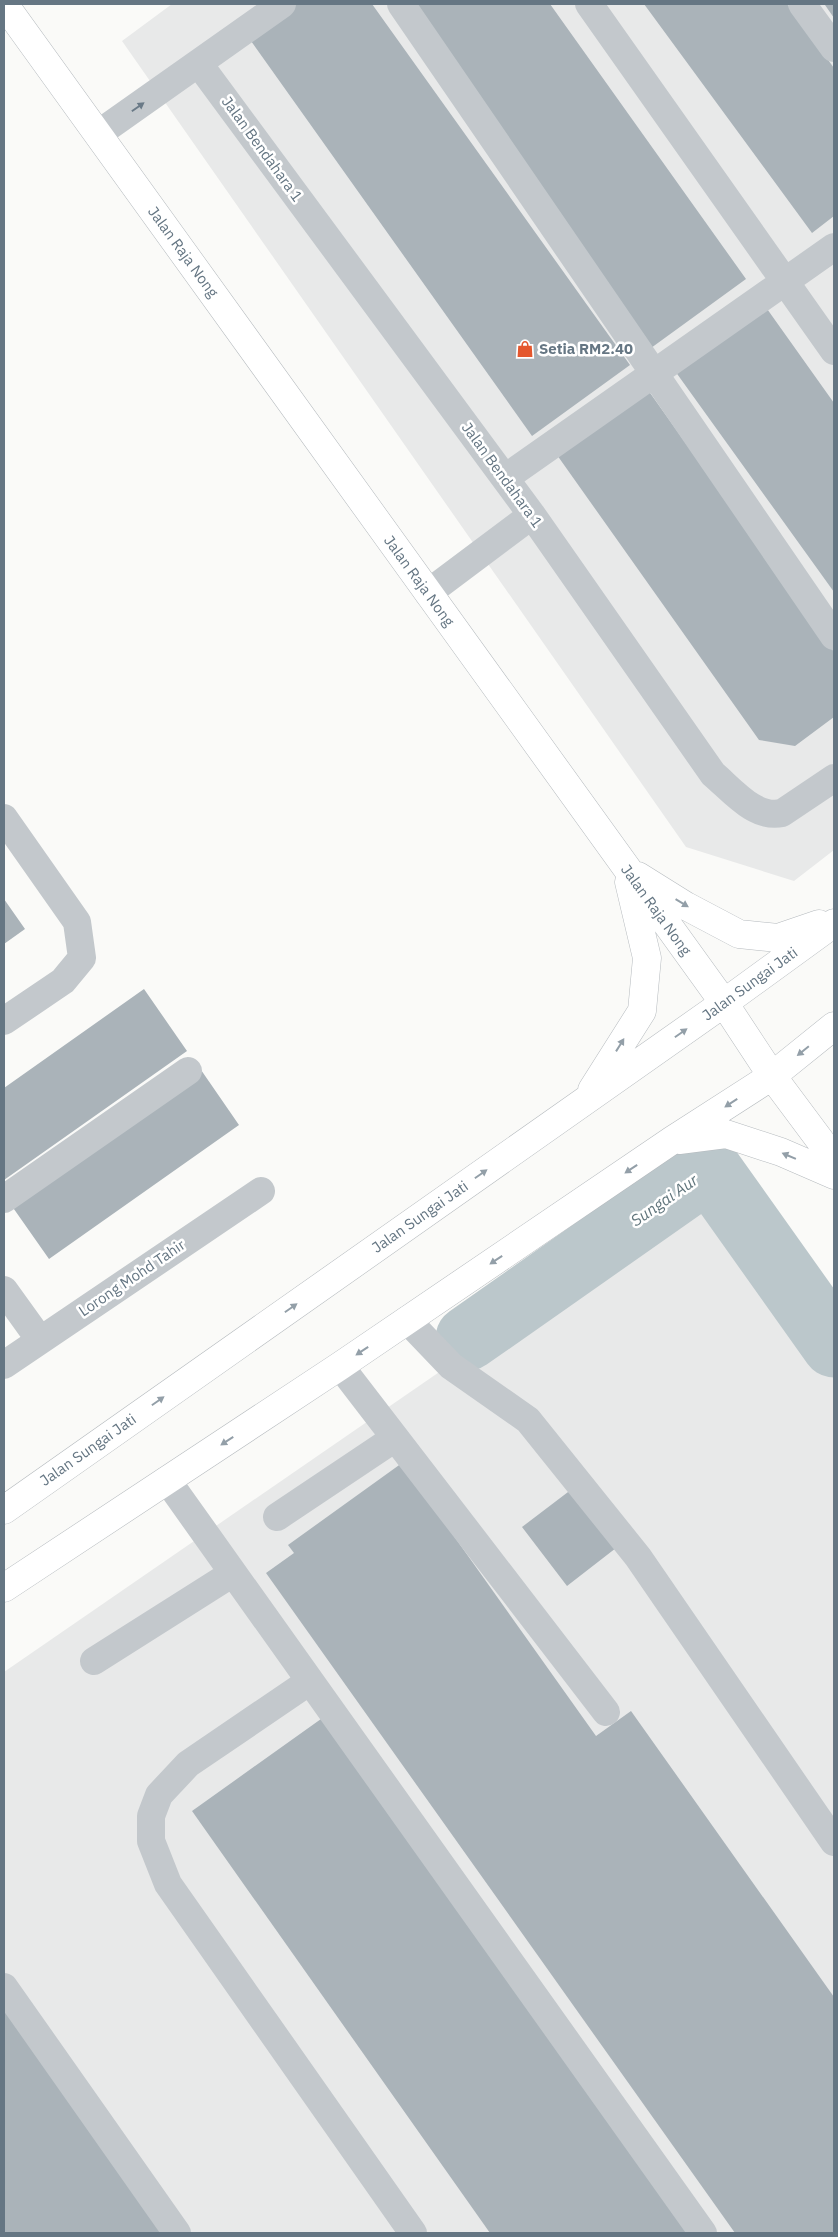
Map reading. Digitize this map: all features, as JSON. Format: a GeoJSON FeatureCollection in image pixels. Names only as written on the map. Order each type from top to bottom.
{"type":"FeatureCollection","features":[{"type":"Feature","properties":{"kind":"main road","name":"Jalan Raja Nong"},"geometry":{"type":"LineString","coordinates":[[4,4],[724,1004],[772,1076],[834,1159]]}},
{"type":"Feature","properties":{"kind":"main road"},"geometry":{"type":"LineString","coordinates":[[626,868],[686,906],[739,934],[778,938],[834,919]]}},
{"type":"Feature","properties":{"kind":"main road"},"geometry":{"type":"LineString","coordinates":[[584,1101],[642,1010],[648,958],[626,868]]}},
{"type":"Feature","properties":{"kind":"main road","name":"Jalan Sungai Jati"},"geometry":{"type":"LineString","coordinates":[[4,1510],[724,1004],[834,923]]}},
{"type":"Feature","properties":{"kind":"main road"},"geometry":{"type":"LineString","coordinates":[[4,1588],[340,1366],[672,1141],[772,1076],[834,1026]]}},
{"type":"Feature","properties":{"kind":"main road"},"geometry":{"type":"LineString","coordinates":[[672,1141],[726,1134],[781,1152],[834,1175]]}},
{"type":"Feature","properties":{"kind":"street"},"geometry":{"type":"LineString","coordinates":[[98,134],[282,4]]}},
{"type":"Feature","properties":{"kind":"street"},"geometry":{"type":"LineString","coordinates":[[401,4],[834,636]]}},
{"type":"Feature","properties":{"kind":"street"},"geometry":{"type":"LineString","coordinates":[[589,4],[834,351]]}},
{"type":"Feature","properties":{"kind":"street"},"geometry":{"type":"LineString","coordinates":[[802,4],[834,48]]}},
{"type":"Feature","properties":{"kind":"street","name":"Jalan Bendahara 1"},"geometry":{"type":"LineString","coordinates":[[199,64],[532,515],[714,774],[754,808],[772,815],[782,813],[834,778]]}},
{"type":"Feature","properties":{"kind":"street"},"geometry":{"type":"LineString","coordinates":[[505,478],[834,247]]}},
{"type":"Feature","properties":{"kind":"street"},"geometry":{"type":"LineString","coordinates":[[428,592],[532,515]]}},
{"type":"Feature","properties":{"kind":"street"},"geometry":{"type":"LineString","coordinates":[[4,818],[77,922],[82,958],[63,981],[4,1021]]}},
{"type":"Feature","properties":{"kind":"street"},"geometry":{"type":"LineString","coordinates":[[4,1199],[188,1071]]}},
{"type":"Feature","properties":{"kind":"street","name":"Lorong Mohd Tahir"},"geometry":{"type":"LineString","coordinates":[[4,1365],[261,1191]]}},
{"type":"Feature","properties":{"kind":"street"},"geometry":{"type":"LineString","coordinates":[[4,1290],[40,1340]]}},
{"type":"Feature","properties":{"kind":"street"},"geometry":{"type":"LineString","coordinates":[[406,1320],[451,1366],[528,1420],[638,1557],[834,1842]]}},
{"type":"Feature","properties":{"kind":"street"},"geometry":{"type":"LineString","coordinates":[[340,1366],[606,1712]]}},
{"type":"Feature","properties":{"kind":"street"},"geometry":{"type":"LineString","coordinates":[[277,1517],[395,1438]]}},
{"type":"Feature","properties":{"kind":"street"},"geometry":{"type":"LineString","coordinates":[[167,1480],[703,2233]]}},
{"type":"Feature","properties":{"kind":"street"},"geometry":{"type":"LineString","coordinates":[[94,1660],[233,1573]]}},
{"type":"Feature","properties":{"kind":"street"},"geometry":{"type":"LineString","coordinates":[[310,1681],[188,1764],[159,1795],[151,1816],[151,1840],[168,1884],[413,2233]]}},
{"type":"Feature","properties":{"kind":"street"},"geometry":{"type":"LineString","coordinates":[[4,1987],[177,2233]]}},
{"type":"Feature","properties":{"kind":"shaded area"},"geometry":{"type":"Polygon","coordinates":[[[172,4],[834,4],[834,850],[794,881],[686,847],[122,41],[172,4]]]}},
{"type":"Feature","properties":{"kind":"shaded area"},"geometry":{"type":"Polygon","coordinates":[[[705,1189],[834,1371],[834,2233],[4,2233],[4,1672],[705,1189]]]}},
{"type":"Feature","properties":{"kind":"building"},"geometry":{"type":"Polygon","coordinates":[[[287,4],[372,4],[630,365],[532,436],[246,34],[287,4]]]}},
{"type":"Feature","properties":{"kind":"building"},"geometry":{"type":"Polygon","coordinates":[[[406,4],[550,4],[746,279],[651,348],[406,4]]]}},
{"type":"Feature","properties":{"kind":"building"},"geometry":{"type":"Polygon","coordinates":[[[644,4],[787,4],[834,68],[834,216],[812,233],[644,4]]]}},
{"type":"Feature","properties":{"kind":"building"},"geometry":{"type":"Polygon","coordinates":[[[834,4],[834,18],[825,5],[834,4]]]}},
{"type":"Feature","properties":{"kind":"building"},"geometry":{"type":"Polygon","coordinates":[[[765,306],[834,403],[834,592],[675,371],[765,306]]]}},
{"type":"Feature","properties":{"kind":"building"},"geometry":{"type":"Polygon","coordinates":[[[648,390],[834,652],[834,717],[795,746],[759,740],[557,455],[648,390]]]}},
{"type":"Feature","properties":{"kind":"building"},"geometry":{"type":"Polygon","coordinates":[[[4,899],[25,929],[4,944],[4,899]]]}},
{"type":"Feature","properties":{"kind":"building"},"geometry":{"type":"Polygon","coordinates":[[[144,989],[187,1051],[4,1180],[4,1088],[144,989]]]}},
{"type":"Feature","properties":{"kind":"building"},"geometry":{"type":"Polygon","coordinates":[[[199,1067],[239,1125],[49,1259],[9,1202],[199,1067]]]}},
{"type":"Feature","properties":{"kind":"building"},"geometry":{"type":"Polygon","coordinates":[[[402,1463],[596,1736],[631,1711],[834,1997],[834,2233],[735,2233],[266,1573],[294,1553],[288,1545],[402,1463]]]}},
{"type":"Feature","properties":{"kind":"building"},"geometry":{"type":"Polygon","coordinates":[[[572,1489],[616,1548],[567,1586],[522,1527],[572,1489]]]}},
{"type":"Feature","properties":{"kind":"building"},"geometry":{"type":"Polygon","coordinates":[[[328,1714],[695,2233],[490,2233],[192,1811],[328,1714]]]}},
{"type":"Feature","properties":{"kind":"building"},"geometry":{"type":"Polygon","coordinates":[[[4,2007],[162,2233],[4,2233],[4,2007]]]}},
{"type":"Feature","properties":{"kind":"waterway","name":"Sungai Aur"},"geometry":{"type":"LineString","coordinates":[[468,1338],[709,1169],[834,1345]]}},
{"type":"Feature","properties":{"kind":"place","name":"Setia RM2.40"},"geometry":{"type":"Point","coordinates":[525,349]}}]}
